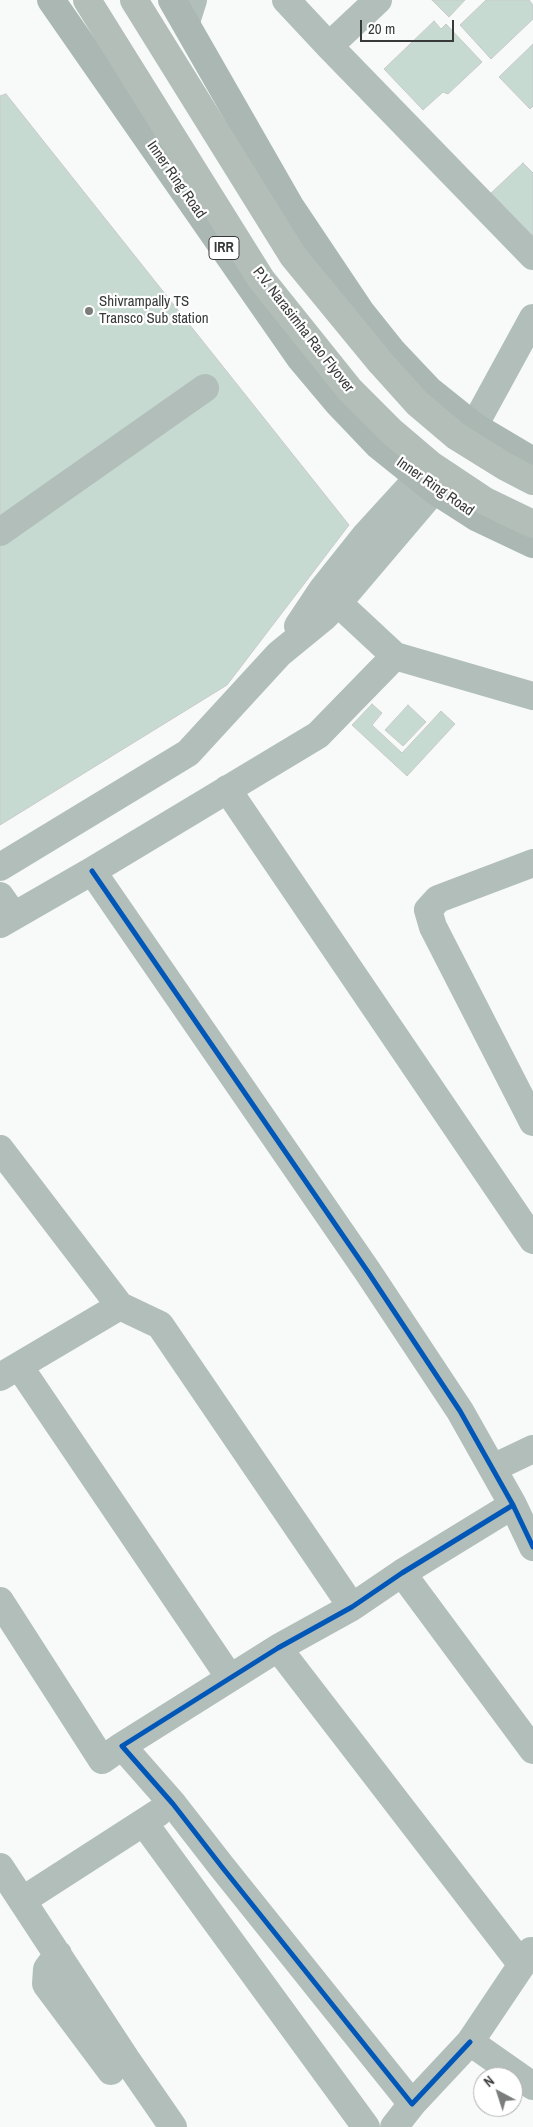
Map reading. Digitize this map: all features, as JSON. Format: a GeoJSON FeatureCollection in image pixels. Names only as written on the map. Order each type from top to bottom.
{"type":"FeatureCollection","features":[{"type":"Feature","properties":{"kind":"highway","name":"P.V. Narasimha Rao Flyover"},"geometry":{"type":"LineString","coordinates":[[86,0],[261,279],[350,390],[391,431],[431,465],[485,501],[533,524]]}},
{"type":"Feature","properties":{"kind":"highway"},"geometry":{"type":"LineString","coordinates":[[134,0],[293,256],[380,363],[417,403],[456,436],[506,467],[533,481]]}},
{"type":"Feature","properties":{"kind":"main road","name":"Inner Ring Road"},"geometry":{"type":"LineString","coordinates":[[51,0],[300,358],[337,402],[378,445],[426,484],[476,517],[533,544]]}},
{"type":"Feature","properties":{"kind":"main road"},"geometry":{"type":"LineString","coordinates":[[184,7],[290,206],[360,312],[393,352],[429,390],[474,426],[533,461]]}},
{"type":"Feature","properties":{"kind":"street"},"geometry":{"type":"LineString","coordinates":[[286,0],[533,256]]}},
{"type":"Feature","properties":{"kind":"street"},"geometry":{"type":"LineString","coordinates":[[329,46],[378,0]]}},
{"type":"Feature","properties":{"kind":"street"},"geometry":{"type":"LineString","coordinates":[[474,426],[531,325]]}},
{"type":"Feature","properties":{"kind":"street"},"geometry":{"type":"LineString","coordinates":[[0,532],[205,388]]}},
{"type":"Feature","properties":{"kind":"street"},"geometry":{"type":"LineString","coordinates":[[0,868],[188,753],[280,654],[338,603],[426,484]]}},
{"type":"Feature","properties":{"kind":"street"},"geometry":{"type":"LineString","coordinates":[[280,654],[334,575],[365,536],[426,484]]}},
{"type":"Feature","properties":{"kind":"street"},"geometry":{"type":"LineString","coordinates":[[338,603],[395,656],[533,696]]}},
{"type":"Feature","properties":{"kind":"street"},"geometry":{"type":"LineString","coordinates":[[5,912],[92,871],[318,735],[395,656]]}},
{"type":"Feature","properties":{"kind":"street"},"geometry":{"type":"LineString","coordinates":[[227,789],[533,1240]]}},
{"type":"Feature","properties":{"kind":"street"},"geometry":{"type":"LineString","coordinates":[[533,863],[438,899],[428,910],[433,927],[533,1122]]}},
{"type":"Feature","properties":{"kind":"street"},"geometry":{"type":"LineString","coordinates":[[92,871],[368,1272],[460,1411],[513,1505],[533,1547]]}},
{"type":"Feature","properties":{"kind":"street"},"geometry":{"type":"LineString","coordinates":[[0,1149],[120,1306],[160,1325],[352,1607]]}},
{"type":"Feature","properties":{"kind":"street"},"geometry":{"type":"LineString","coordinates":[[120,1306],[10,1371],[230,1678]]}},
{"type":"Feature","properties":{"kind":"street"},"geometry":{"type":"LineString","coordinates":[[493,1468],[533,1449]]}},
{"type":"Feature","properties":{"kind":"street"},"geometry":{"type":"LineString","coordinates":[[0,1601],[102,1760],[278,1648],[352,1607],[402,1573],[513,1505]]}},
{"type":"Feature","properties":{"kind":"street"},"geometry":{"type":"LineString","coordinates":[[402,1573],[533,1750]]}},
{"type":"Feature","properties":{"kind":"street"},"geometry":{"type":"LineString","coordinates":[[278,1648],[527,1957],[470,2042],[412,2104],[394,2127]]}},
{"type":"Feature","properties":{"kind":"street"},"geometry":{"type":"LineString","coordinates":[[122,1746],[173,1804],[412,2104]]}},
{"type":"Feature","properties":{"kind":"street"},"geometry":{"type":"LineString","coordinates":[[23,1900],[173,1804]]}},
{"type":"Feature","properties":{"kind":"street"},"geometry":{"type":"LineString","coordinates":[[144,1823],[366,2127]]}},
{"type":"Feature","properties":{"kind":"street"},"geometry":{"type":"LineString","coordinates":[[0,1867],[173,2127]]}},
{"type":"Feature","properties":{"kind":"street"},"geometry":{"type":"LineString","coordinates":[[58,1954],[47,1969],[46,1984],[111,2071]]}},
{"type":"Feature","properties":{"kind":"street"},"geometry":{"type":"LineString","coordinates":[[470,2042],[533,2086]]}},
{"type":"Feature","properties":{"kind":"building"},"geometry":{"type":"Polygon","coordinates":[[[432,0],[465,0],[449,17],[432,0]]]}},
{"type":"Feature","properties":{"kind":"building"},"geometry":{"type":"Polygon","coordinates":[[[486,0],[529,0],[533,5],[533,19],[491,59],[460,25],[486,0]]]}},
{"type":"Feature","properties":{"kind":"building"},"geometry":{"type":"Polygon","coordinates":[[[434,21],[441,29],[446,24],[482,62],[448,94],[443,92],[423,110],[384,69],[434,21]]]}},
{"type":"Feature","properties":{"kind":"building"},"geometry":{"type":"Polygon","coordinates":[[[533,44],[533,106],[530,109],[499,77],[533,44]]]}},
{"type":"Feature","properties":{"kind":"building","name":"Shivrampally TS Transco Sub station"},"geometry":{"type":"Polygon","coordinates":[[[6,94],[349,525],[227,685],[0,825],[0,96],[6,94]]]}},
{"type":"Feature","properties":{"kind":"building"},"geometry":{"type":"Polygon","coordinates":[[[523,163],[533,173],[533,236],[491,193],[523,163]]]}},
{"type":"Feature","properties":{"kind":"building"},"geometry":{"type":"Polygon","coordinates":[[[372,704],[382,713],[372,725],[402,753],[441,711],[455,724],[407,776],[352,725],[372,704]]]}},
{"type":"Feature","properties":{"kind":"building"},"geometry":{"type":"Polygon","coordinates":[[[408,705],[426,722],[403,746],[385,730],[408,705]]]}},
{"type":"Feature","properties":{"kind":"cycle path"},"geometry":{"type":"LineString","coordinates":[[92,871],[368,1272],[460,1411],[513,1505],[533,1547]]}},
{"type":"Feature","properties":{"kind":"cycle path"},"geometry":{"type":"LineString","coordinates":[[470,2042],[412,2104],[173,1804],[122,1746],[278,1648],[352,1607],[402,1573],[513,1505]]}},
{"type":"Feature","properties":{"kind":"place","name":"Shivrampally TS Transco Sub station"},"geometry":{"type":"Point","coordinates":[89,311]}}]}
